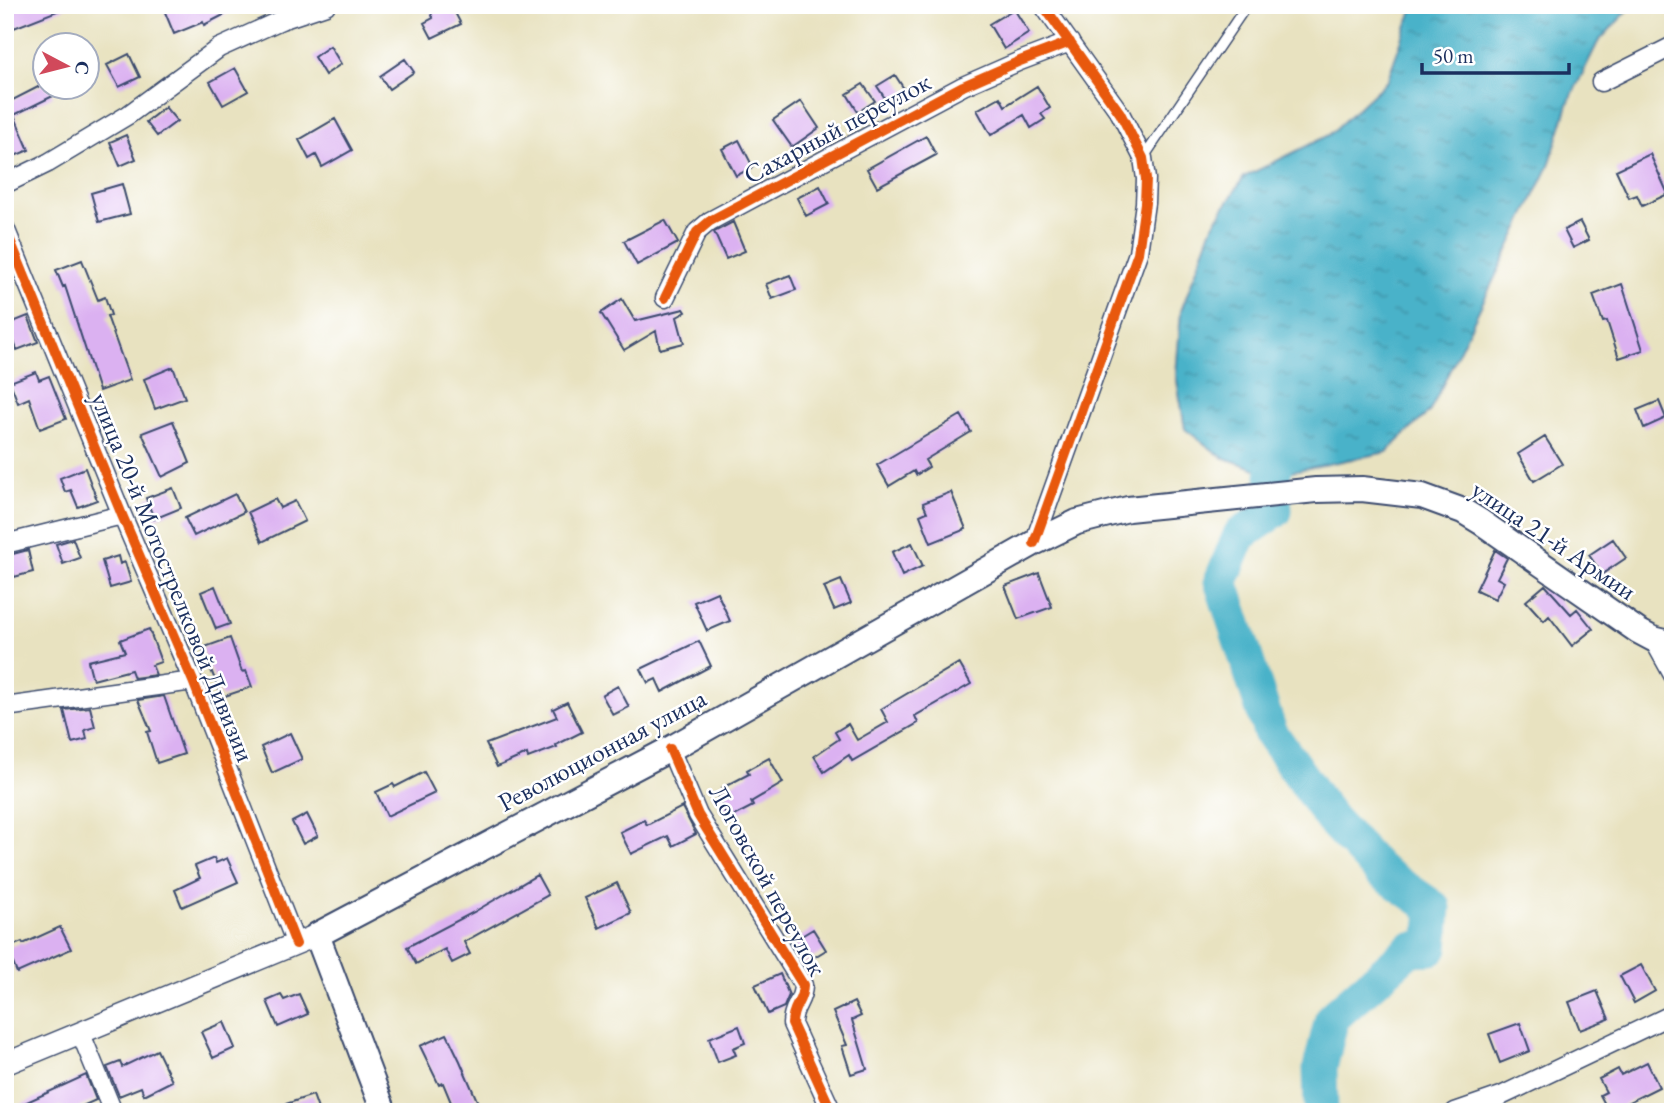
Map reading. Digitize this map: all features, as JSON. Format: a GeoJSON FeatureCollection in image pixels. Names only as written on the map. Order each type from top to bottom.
{"type":"FeatureCollection","features":[{"type":"Feature","properties":{"kind":"main road","name":"улица 21-й Армии"},"geometry":{"type":"LineString","coordinates":[[1223,498],[1362,489],[1422,496],[1463,511],[1503,536],[1611,614],[1663,642]]}},
{"type":"Feature","properties":{"kind":"main road","name":"Революционная улица"},"geometry":{"type":"LineString","coordinates":[[307,939],[670,749],[1034,543],[1077,522],[1110,513],[1223,498]]}},
{"type":"Feature","properties":{"kind":"main road","name":"улица 20-й Мотострелковой Дивизии"},"geometry":{"type":"LineString","coordinates":[[307,939],[384,1112]]}},
{"type":"Feature","properties":{"kind":"street"},"geometry":{"type":"LineString","coordinates":[[5,184],[48,163],[128,115],[219,48],[281,20],[326,5]]}},
{"type":"Feature","properties":{"kind":"street"},"geometry":{"type":"LineString","coordinates":[[1034,543],[1138,253],[1146,179],[1143,158],[1120,113],[1043,5]]}},
{"type":"Feature","properties":{"kind":"street","name":"Сахарный переулок"},"geometry":{"type":"LineString","coordinates":[[665,298],[697,232],[710,220],[963,86],[1070,42]]}},
{"type":"Feature","properties":{"kind":"street"},"geometry":{"type":"LineString","coordinates":[[1601,82],[1673,46]]}},
{"type":"Feature","properties":{"kind":"street","name":"улица 20-й Мотострелковой Дивизии"},"geometry":{"type":"LineString","coordinates":[[5,228],[122,515],[307,939]]}},
{"type":"Feature","properties":{"kind":"street"},"geometry":{"type":"LineString","coordinates":[[5,544],[122,515]]}},
{"type":"Feature","properties":{"kind":"street"},"geometry":{"type":"LineString","coordinates":[[1663,642],[1673,675]]}},
{"type":"Feature","properties":{"kind":"street"},"geometry":{"type":"LineString","coordinates":[[5,707],[193,681]]}},
{"type":"Feature","properties":{"kind":"street","name":"Логовской переулок"},"geometry":{"type":"LineString","coordinates":[[670,749],[698,815],[803,985],[803,997],[792,1012],[792,1024],[832,1112]]}},
{"type":"Feature","properties":{"kind":"street","name":"Революционная улица"},"geometry":{"type":"LineString","coordinates":[[5,1064],[307,939]]}},
{"type":"Feature","properties":{"kind":"street"},"geometry":{"type":"LineString","coordinates":[[1455,1112],[1501,1096],[1673,1014]]}},
{"type":"Feature","properties":{"kind":"street"},"geometry":{"type":"LineString","coordinates":[[81,1034],[113,1112]]}},
{"type":"Feature","properties":{"kind":"lane"},"geometry":{"type":"LineString","coordinates":[[1143,158],[1247,5]]}},
{"type":"Feature","properties":{"kind":"water"},"geometry":{"type":"Polygon","coordinates":[[[1414,5],[1633,5],[1598,42],[1569,101],[1549,166],[1430,411],[1387,452],[1273,475],[1222,457],[1185,429],[1176,375],[1181,311],[1213,225],[1244,177],[1329,135],[1387,81],[1414,5]]]}},
{"type":"Feature","properties":{"kind":"building"},"geometry":{"type":"Polygon","coordinates":[[[5,5],[69,5],[70,6],[14,28],[5,5]]]}},
{"type":"Feature","properties":{"kind":"building"},"geometry":{"type":"Polygon","coordinates":[[[162,5],[243,5],[204,25],[203,22],[174,34],[162,5]]]}},
{"type":"Feature","properties":{"kind":"building"},"geometry":{"type":"Polygon","coordinates":[[[439,5],[451,5],[461,24],[432,38],[424,23],[433,18],[430,10],[439,5]]]}},
{"type":"Feature","properties":{"kind":"building"},"geometry":{"type":"Polygon","coordinates":[[[1014,9],[1029,33],[1004,49],[989,24],[1014,9]]]}},
{"type":"Feature","properties":{"kind":"building"},"geometry":{"type":"Polygon","coordinates":[[[330,46],[341,64],[325,75],[314,57],[330,46]]]}},
{"type":"Feature","properties":{"kind":"building"},"geometry":{"type":"Polygon","coordinates":[[[129,54],[140,77],[119,87],[107,65],[129,54]]]}},
{"type":"Feature","properties":{"kind":"building"},"geometry":{"type":"Polygon","coordinates":[[[405,59],[414,72],[389,89],[380,76],[405,59]]]}},
{"type":"Feature","properties":{"kind":"building"},"geometry":{"type":"Polygon","coordinates":[[[235,68],[248,91],[223,105],[210,82],[235,68]]]}},
{"type":"Feature","properties":{"kind":"building"},"geometry":{"type":"Polygon","coordinates":[[[895,75],[906,92],[888,103],[877,86],[895,75]]]}},
{"type":"Feature","properties":{"kind":"building"},"geometry":{"type":"Polygon","coordinates":[[[863,84],[875,101],[858,112],[847,94],[863,84]]]}},
{"type":"Feature","properties":{"kind":"building"},"geometry":{"type":"Polygon","coordinates":[[[1037,86],[1050,108],[1041,114],[1045,119],[1031,128],[1024,115],[991,135],[977,110],[1000,97],[1005,106],[1037,86]]]}},
{"type":"Feature","properties":{"kind":"building"},"geometry":{"type":"Polygon","coordinates":[[[32,90],[32,102],[41,102],[14,115],[29,150],[5,160],[5,94],[9,102],[32,90]]]}},
{"type":"Feature","properties":{"kind":"building"},"geometry":{"type":"Polygon","coordinates":[[[801,101],[819,128],[792,147],[773,120],[801,101]]]}},
{"type":"Feature","properties":{"kind":"building"},"geometry":{"type":"Polygon","coordinates":[[[165,107],[177,121],[157,136],[146,122],[165,107]]]}},
{"type":"Feature","properties":{"kind":"building"},"geometry":{"type":"Polygon","coordinates":[[[335,119],[352,150],[322,167],[316,155],[309,159],[299,140],[335,119]]]}},
{"type":"Feature","properties":{"kind":"building"},"geometry":{"type":"Polygon","coordinates":[[[126,135],[136,159],[120,166],[110,142],[126,135]]]}},
{"type":"Feature","properties":{"kind":"building"},"geometry":{"type":"Polygon","coordinates":[[[926,136],[936,155],[877,187],[867,169],[926,136]]]}},
{"type":"Feature","properties":{"kind":"building"},"geometry":{"type":"Polygon","coordinates":[[[739,140],[753,167],[736,176],[722,149],[739,140]]]}},
{"type":"Feature","properties":{"kind":"building"},"geometry":{"type":"Polygon","coordinates":[[[1650,154],[1668,194],[1642,206],[1637,195],[1629,198],[1616,170],[1650,154]]]}},
{"type":"Feature","properties":{"kind":"building"},"geometry":{"type":"Polygon","coordinates":[[[122,184],[130,214],[99,222],[91,193],[122,184]]]}},
{"type":"Feature","properties":{"kind":"building"},"geometry":{"type":"Polygon","coordinates":[[[820,186],[829,204],[806,216],[797,198],[820,186]]]}},
{"type":"Feature","properties":{"kind":"building"},"geometry":{"type":"Polygon","coordinates":[[[665,220],[678,243],[637,265],[624,241],[665,220]]]}},
{"type":"Feature","properties":{"kind":"building"},"geometry":{"type":"Polygon","coordinates":[[[733,222],[745,251],[726,259],[714,232],[733,222]]]}},
{"type":"Feature","properties":{"kind":"building"},"geometry":{"type":"Polygon","coordinates":[[[1580,222],[1589,240],[1573,248],[1564,230],[1580,222]]]}},
{"type":"Feature","properties":{"kind":"building"},"geometry":{"type":"Polygon","coordinates":[[[82,260],[98,300],[105,297],[111,315],[107,316],[130,380],[99,391],[65,286],[63,287],[56,270],[82,260]]]}},
{"type":"Feature","properties":{"kind":"building"},"geometry":{"type":"Polygon","coordinates":[[[790,275],[796,290],[772,299],[766,284],[790,275]]]}},
{"type":"Feature","properties":{"kind":"building"},"geometry":{"type":"Polygon","coordinates":[[[1622,284],[1643,350],[1619,358],[1607,321],[1603,322],[1593,295],[1622,284]]]}},
{"type":"Feature","properties":{"kind":"building"},"geometry":{"type":"Polygon","coordinates":[[[622,299],[635,321],[684,309],[686,312],[677,317],[684,343],[660,349],[656,331],[624,350],[601,313],[622,299]]]}},
{"type":"Feature","properties":{"kind":"building"},"geometry":{"type":"Polygon","coordinates":[[[28,316],[38,342],[17,350],[8,324],[28,316]]]}},
{"type":"Feature","properties":{"kind":"building"},"geometry":{"type":"Polygon","coordinates":[[[173,367],[185,398],[155,409],[144,379],[173,367]]]}},
{"type":"Feature","properties":{"kind":"building"},"geometry":{"type":"Polygon","coordinates":[[[36,372],[39,380],[49,376],[66,419],[40,429],[29,398],[18,403],[10,382],[36,372]]]}},
{"type":"Feature","properties":{"kind":"building"},"geometry":{"type":"Polygon","coordinates":[[[1659,401],[1666,418],[1644,428],[1637,410],[1659,401]]]}},
{"type":"Feature","properties":{"kind":"building"},"geometry":{"type":"Polygon","coordinates":[[[961,415],[971,432],[925,460],[929,467],[916,475],[914,471],[889,486],[877,465],[961,415]]]}},
{"type":"Feature","properties":{"kind":"building"},"geometry":{"type":"Polygon","coordinates":[[[173,421],[190,463],[162,477],[142,433],[173,421]]]}},
{"type":"Feature","properties":{"kind":"building"},"geometry":{"type":"Polygon","coordinates":[[[1545,437],[1562,464],[1534,481],[1518,454],[1545,437]]]}},
{"type":"Feature","properties":{"kind":"building"},"geometry":{"type":"Polygon","coordinates":[[[85,468],[97,500],[78,507],[71,490],[65,492],[60,478],[85,468]]]}},
{"type":"Feature","properties":{"kind":"building"},"geometry":{"type":"Polygon","coordinates":[[[173,488],[181,508],[154,519],[146,498],[173,488]]]}},
{"type":"Feature","properties":{"kind":"building"},"geometry":{"type":"Polygon","coordinates":[[[951,492],[966,529],[931,543],[920,515],[927,512],[923,503],[951,492]]]}},
{"type":"Feature","properties":{"kind":"building"},"geometry":{"type":"Polygon","coordinates":[[[235,494],[244,512],[194,536],[185,518],[235,494]]]}},
{"type":"Feature","properties":{"kind":"building"},"geometry":{"type":"Polygon","coordinates":[[[275,499],[280,508],[295,501],[305,521],[262,542],[248,512],[275,499]]]}},
{"type":"Feature","properties":{"kind":"building"},"geometry":{"type":"Polygon","coordinates":[[[73,539],[80,558],[63,564],[56,544],[73,539]]]}},
{"type":"Feature","properties":{"kind":"building"},"geometry":{"type":"Polygon","coordinates":[[[1613,539],[1626,558],[1602,574],[1589,555],[1613,539]]]}},
{"type":"Feature","properties":{"kind":"building"},"geometry":{"type":"Polygon","coordinates":[[[912,543],[923,566],[902,576],[892,552],[912,543]]]}},
{"type":"Feature","properties":{"kind":"building"},"geometry":{"type":"Polygon","coordinates":[[[28,550],[33,572],[14,577],[9,555],[28,550]]]}},
{"type":"Feature","properties":{"kind":"building"},"geometry":{"type":"Polygon","coordinates":[[[1495,550],[1507,558],[1497,578],[1504,582],[1495,599],[1476,590],[1495,550]]]}},
{"type":"Feature","properties":{"kind":"building"},"geometry":{"type":"Polygon","coordinates":[[[118,556],[120,564],[125,562],[131,582],[110,588],[102,561],[118,556]]]}},
{"type":"Feature","properties":{"kind":"building"},"geometry":{"type":"Polygon","coordinates":[[[1039,573],[1052,607],[1018,619],[1005,586],[1039,573]]]}},
{"type":"Feature","properties":{"kind":"building"},"geometry":{"type":"Polygon","coordinates":[[[841,580],[851,603],[834,610],[824,587],[841,580]]]}},
{"type":"Feature","properties":{"kind":"building"},"geometry":{"type":"Polygon","coordinates":[[[1545,585],[1571,614],[1577,609],[1593,629],[1572,646],[1549,616],[1544,621],[1526,601],[1545,585]]]}},
{"type":"Feature","properties":{"kind":"building"},"geometry":{"type":"Polygon","coordinates":[[[215,586],[230,624],[216,629],[201,592],[215,586]]]}},
{"type":"Feature","properties":{"kind":"building"},"geometry":{"type":"Polygon","coordinates":[[[717,592],[730,621],[707,631],[694,602],[717,592]]]}},
{"type":"Feature","properties":{"kind":"building"},"geometry":{"type":"Polygon","coordinates":[[[149,629],[161,662],[152,665],[156,675],[134,678],[131,670],[93,680],[88,661],[125,652],[120,640],[149,629]]]}},
{"type":"Feature","properties":{"kind":"building"},"geometry":{"type":"Polygon","coordinates":[[[230,638],[242,672],[246,671],[252,687],[222,697],[202,648],[230,638]]]}},
{"type":"Feature","properties":{"kind":"building"},"geometry":{"type":"Polygon","coordinates":[[[699,641],[711,666],[662,692],[656,679],[648,683],[641,669],[699,641]]]}},
{"type":"Feature","properties":{"kind":"building"},"geometry":{"type":"Polygon","coordinates":[[[959,663],[971,684],[915,716],[918,723],[852,761],[849,755],[824,772],[814,756],[839,739],[835,732],[848,724],[857,740],[888,722],[881,709],[959,663]]]}},
{"type":"Feature","properties":{"kind":"building"},"geometry":{"type":"Polygon","coordinates":[[[618,686],[629,707],[613,715],[602,695],[618,686]]]}},
{"type":"Feature","properties":{"kind":"building"},"geometry":{"type":"Polygon","coordinates":[[[164,696],[184,754],[157,763],[147,732],[151,731],[138,700],[164,696]]]}},
{"type":"Feature","properties":{"kind":"building"},"geometry":{"type":"Polygon","coordinates":[[[567,702],[582,732],[556,745],[557,747],[528,758],[527,754],[497,767],[486,744],[557,717],[553,709],[567,702]]]}},
{"type":"Feature","properties":{"kind":"building"},"geometry":{"type":"Polygon","coordinates":[[[90,707],[95,727],[85,730],[87,739],[72,743],[64,710],[90,707]]]}},
{"type":"Feature","properties":{"kind":"building"},"geometry":{"type":"Polygon","coordinates":[[[290,733],[302,759],[272,773],[261,747],[290,733]]]}},
{"type":"Feature","properties":{"kind":"building"},"geometry":{"type":"Polygon","coordinates":[[[769,758],[783,783],[751,802],[753,806],[728,819],[717,796],[724,792],[722,788],[749,774],[747,770],[769,758]]]}},
{"type":"Feature","properties":{"kind":"building"},"geometry":{"type":"Polygon","coordinates":[[[424,772],[435,793],[387,816],[376,792],[393,784],[395,787],[424,772]]]}},
{"type":"Feature","properties":{"kind":"building"},"geometry":{"type":"Polygon","coordinates":[[[682,807],[696,834],[673,846],[668,836],[631,854],[620,832],[644,820],[647,825],[682,807]]]}},
{"type":"Feature","properties":{"kind":"building"},"geometry":{"type":"Polygon","coordinates":[[[307,814],[318,836],[303,844],[292,822],[307,814]]]}},
{"type":"Feature","properties":{"kind":"building"},"geometry":{"type":"Polygon","coordinates":[[[214,858],[216,863],[227,858],[238,882],[182,907],[175,890],[200,878],[195,866],[214,858]]]}},
{"type":"Feature","properties":{"kind":"building"},"geometry":{"type":"Polygon","coordinates":[[[537,875],[548,895],[464,942],[470,954],[452,963],[445,949],[416,964],[407,947],[537,875]]]}},
{"type":"Feature","properties":{"kind":"building"},"geometry":{"type":"Polygon","coordinates":[[[617,883],[631,913],[599,928],[585,898],[617,883]]]}},
{"type":"Feature","properties":{"kind":"building"},"geometry":{"type":"Polygon","coordinates":[[[60,927],[71,949],[17,973],[7,948],[22,942],[23,944],[60,927]]]}},
{"type":"Feature","properties":{"kind":"building"},"geometry":{"type":"Polygon","coordinates":[[[813,929],[826,950],[803,964],[790,943],[813,929]]]}},
{"type":"Feature","properties":{"kind":"building"},"geometry":{"type":"Polygon","coordinates":[[[1641,965],[1655,991],[1634,1003],[1620,976],[1641,965]]]}},
{"type":"Feature","properties":{"kind":"building"},"geometry":{"type":"Polygon","coordinates":[[[780,974],[789,995],[784,1007],[768,1014],[755,985],[780,974]]]}},
{"type":"Feature","properties":{"kind":"building"},"geometry":{"type":"Polygon","coordinates":[[[1597,991],[1609,1019],[1580,1030],[1569,1002],[1597,991]]]}},
{"type":"Feature","properties":{"kind":"building"},"geometry":{"type":"Polygon","coordinates":[[[299,994],[308,1014],[278,1027],[267,1001],[281,995],[284,1000],[299,994]]]}},
{"type":"Feature","properties":{"kind":"building"},"geometry":{"type":"Polygon","coordinates":[[[854,1002],[861,1016],[852,1020],[867,1069],[851,1074],[842,1046],[847,1045],[833,1012],[854,1002]]]}},
{"type":"Feature","properties":{"kind":"building"},"geometry":{"type":"Polygon","coordinates":[[[224,1022],[235,1048],[213,1058],[201,1032],[224,1022]]]}},
{"type":"Feature","properties":{"kind":"building"},"geometry":{"type":"Polygon","coordinates":[[[1520,1023],[1530,1051],[1500,1063],[1489,1034],[1520,1023]]]}},
{"type":"Feature","properties":{"kind":"building"},"geometry":{"type":"Polygon","coordinates":[[[739,1026],[745,1043],[733,1048],[736,1055],[718,1062],[709,1038],[739,1026]]]}},
{"type":"Feature","properties":{"kind":"building"},"geometry":{"type":"Polygon","coordinates":[[[447,1034],[482,1112],[455,1112],[443,1083],[439,1085],[420,1046],[447,1034]]]}},
{"type":"Feature","properties":{"kind":"building"},"geometry":{"type":"Polygon","coordinates":[[[157,1050],[172,1081],[144,1095],[141,1087],[119,1096],[107,1067],[120,1062],[122,1067],[157,1050]]]}},
{"type":"Feature","properties":{"kind":"building"},"geometry":{"type":"Polygon","coordinates":[[[1647,1062],[1659,1087],[1609,1112],[1600,1095],[1606,1092],[1599,1079],[1618,1069],[1621,1075],[1647,1062]]]}},
{"type":"Feature","properties":{"kind":"building"},"geometry":{"type":"Polygon","coordinates":[[[86,1075],[96,1100],[69,1112],[63,1112],[61,1106],[47,1112],[5,1112],[86,1075]]]}},
{"type":"Feature","properties":{"kind":"building"},"geometry":{"type":"Polygon","coordinates":[[[313,1095],[319,1112],[272,1112],[271,1109],[313,1095]]]}},
{"type":"Feature","properties":{"kind":"waterway"},"geometry":{"type":"LineString","coordinates":[[1285,428],[1286,435],[1273,475],[1275,511],[1240,535],[1221,581],[1270,732],[1331,819],[1379,870],[1434,908],[1431,948],[1410,949],[1332,1018],[1320,1068],[1321,1112]]}},
{"type":"Feature","properties":{"kind":"cycle path"},"geometry":{"type":"LineString","coordinates":[[1034,543],[1138,253],[1146,179],[1143,158],[1120,113],[1043,5]]}},
{"type":"Feature","properties":{"kind":"cycle path"},"geometry":{"type":"LineString","coordinates":[[665,298],[697,232],[710,221],[963,86],[1070,42]]}},
{"type":"Feature","properties":{"kind":"cycle path"},"geometry":{"type":"LineString","coordinates":[[5,228],[193,681],[296,944]]}},
{"type":"Feature","properties":{"kind":"cycle path"},"geometry":{"type":"LineString","coordinates":[[670,749],[698,815],[803,985],[792,1024],[832,1112]]}}]}
